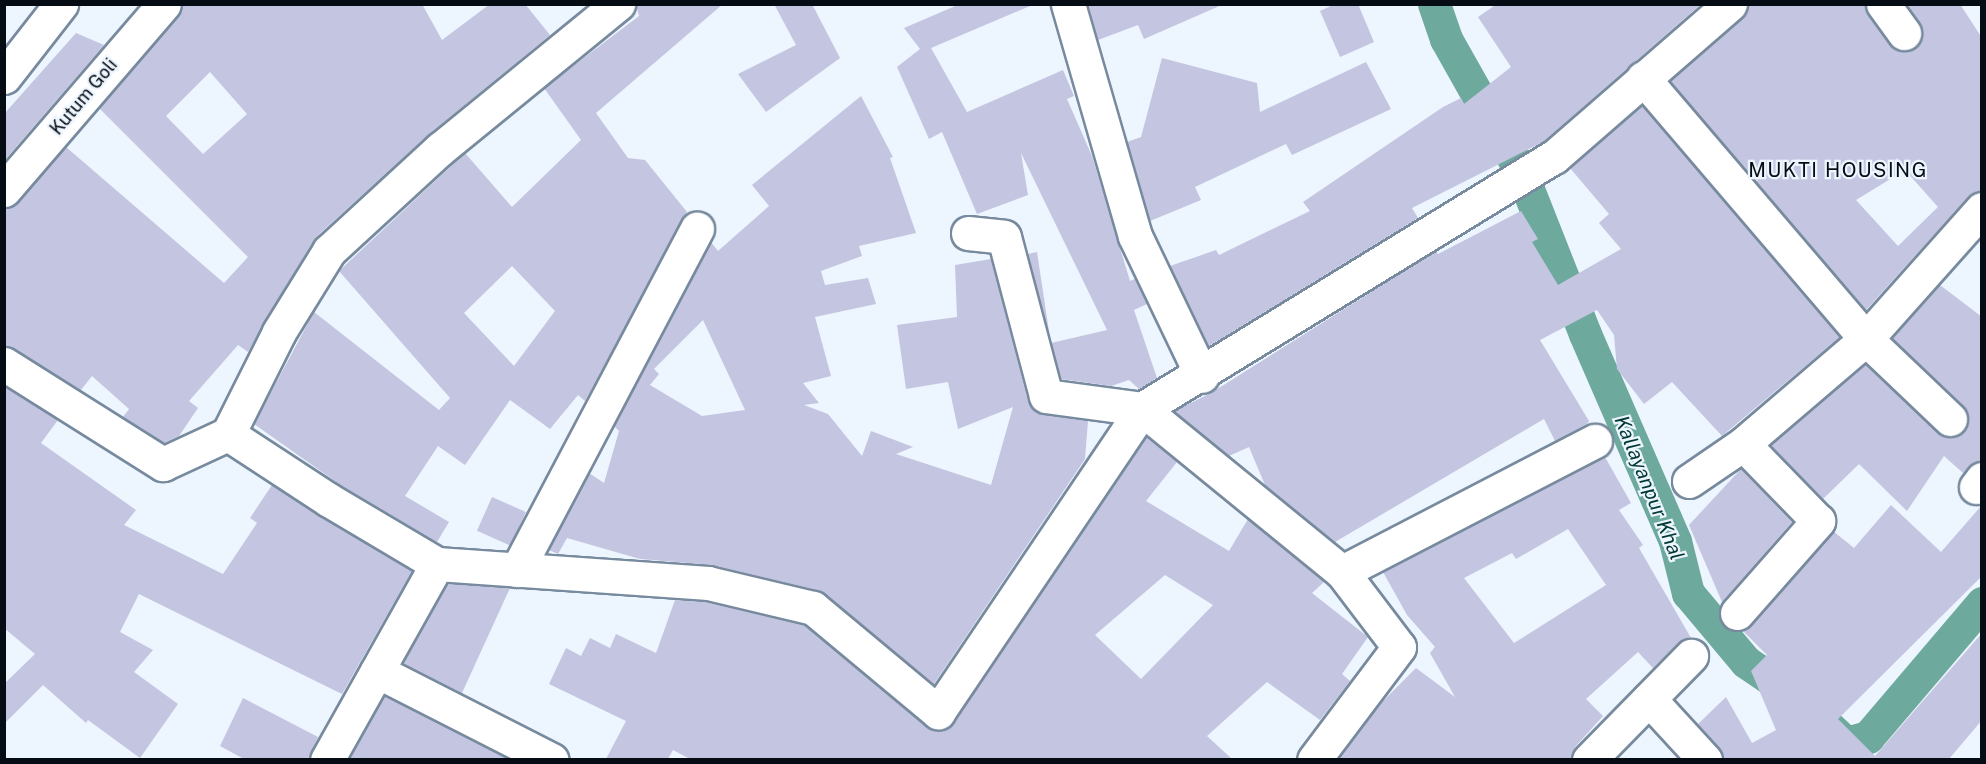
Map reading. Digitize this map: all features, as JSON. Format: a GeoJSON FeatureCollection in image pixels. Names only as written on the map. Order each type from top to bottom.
{"type":"FeatureCollection","features":[{"type":"Feature","properties":{"kind":"street"},"geometry":{"type":"LineString","coordinates":[[4,77],[61,4]]}},
{"type":"Feature","properties":{"kind":"street","name":"Kutum Goli"},"geometry":{"type":"LineString","coordinates":[[4,190],[164,4]]}},
{"type":"Feature","properties":{"kind":"street"},"geometry":{"type":"LineString","coordinates":[[4,364],[163,464],[228,434],[279,332],[329,252],[440,148],[618,4]]}},
{"type":"Feature","properties":{"kind":"street"},"geometry":{"type":"LineString","coordinates":[[1068,4],[1135,236],[1202,376]]}},
{"type":"Feature","properties":{"kind":"street"},"geometry":{"type":"LineString","coordinates":[[228,434],[437,564],[708,583],[813,608],[938,712],[1142,409],[1202,376],[1503,191],[1554,157],[1730,4]]}},
{"type":"Feature","properties":{"kind":"street"},"geometry":{"type":"LineString","coordinates":[[1883,4],[1904,33]]}},
{"type":"Feature","properties":{"kind":"street"},"geometry":{"type":"LineString","coordinates":[[1643,78],[1866,339],[1950,419]]}},
{"type":"Feature","properties":{"kind":"street"},"geometry":{"type":"LineString","coordinates":[[1689,481],[1743,444],[1866,339],[1982,209]]}},
{"type":"Feature","properties":{"kind":"street"},"geometry":{"type":"LineString","coordinates":[[517,570],[697,228]]}},
{"type":"Feature","properties":{"kind":"street"},"geometry":{"type":"LineString","coordinates":[[968,233],[1004,237],[1046,396],[1142,409],[1342,572],[1399,647],[1314,759]]}},
{"type":"Feature","properties":{"kind":"street"},"geometry":{"type":"LineString","coordinates":[[1342,572],[1595,441]]}},
{"type":"Feature","properties":{"kind":"street"},"geometry":{"type":"LineString","coordinates":[[1737,613],[1818,520],[1743,444]]}},
{"type":"Feature","properties":{"kind":"street"},"geometry":{"type":"LineString","coordinates":[[327,759],[437,564]]}},
{"type":"Feature","properties":{"kind":"street"},"geometry":{"type":"LineString","coordinates":[[1589,759],[1691,656]]}},
{"type":"Feature","properties":{"kind":"street"},"geometry":{"type":"LineString","coordinates":[[377,671],[552,759]]}},
{"type":"Feature","properties":{"kind":"street"},"geometry":{"type":"LineString","coordinates":[[1649,699],[1706,759]]}},
{"type":"Feature","properties":{"kind":"building"},"geometry":{"type":"Polygon","coordinates":[[[182,4],[422,4],[442,40],[490,4],[525,4],[550,35],[428,135],[316,237],[248,352],[238,345],[189,401],[198,408],[179,436],[164,443],[123,417],[129,409],[92,376],[81,390],[4,345],[4,208],[18,202],[66,147],[224,283],[248,257],[99,108],[178,16],[182,4]],[[210,72],[166,116],[203,154],[247,114],[210,72]]]}},
{"type":"Feature","properties":{"kind":"building"},"geometry":{"type":"Polygon","coordinates":[[[636,4],[723,4],[596,113],[628,158],[645,160],[687,212],[585,401],[578,395],[550,429],[510,400],[465,465],[438,446],[405,496],[449,522],[437,542],[339,484],[254,424],[314,312],[439,410],[450,398],[339,271],[465,153],[512,207],[581,140],[544,88],[639,16],[636,4]],[[512,266],[464,313],[514,366],[555,311],[512,266]]]}},
{"type":"Feature","properties":{"kind":"building"},"geometry":{"type":"Polygon","coordinates":[[[774,4],[812,4],[840,58],[766,112],[738,74],[796,45],[774,4]]]}},
{"type":"Feature","properties":{"kind":"building"},"geometry":{"type":"Polygon","coordinates":[[[960,4],[1030,6],[931,48],[967,112],[1063,70],[1074,96],[1067,99],[1092,156],[1130,281],[1135,279],[1147,304],[1134,310],[1157,378],[1139,389],[1129,380],[1111,386],[1061,379],[1051,343],[1107,330],[1021,153],[1028,195],[977,214],[942,132],[929,139],[897,67],[920,49],[904,28],[960,4]]]}},
{"type":"Feature","properties":{"kind":"building"},"geometry":{"type":"Polygon","coordinates":[[[1088,4],[1224,4],[1144,39],[1138,25],[1098,40],[1088,4]]]}},
{"type":"Feature","properties":{"kind":"building"},"geometry":{"type":"Polygon","coordinates":[[[1335,4],[1358,4],[1374,42],[1340,57],[1320,11],[1335,4]]]}},
{"type":"Feature","properties":{"kind":"building"},"geometry":{"type":"Polygon","coordinates":[[[1497,4],[1701,4],[1543,142],[1412,208],[1418,218],[1209,346],[1170,266],[1216,250],[1219,255],[1310,211],[1303,202],[1443,107],[1461,98],[1464,104],[1511,67],[1478,17],[1497,4]]]}},
{"type":"Feature","properties":{"kind":"building"},"geometry":{"type":"Polygon","coordinates":[[[1748,4],[1864,4],[1889,44],[1905,52],[1915,48],[1923,32],[1907,4],[1960,4],[1982,38],[1982,191],[1968,197],[1866,310],[1670,81],[1742,18],[1748,4]],[[1905,170],[1856,200],[1898,246],[1938,207],[1905,170]]]}},
{"type":"Feature","properties":{"kind":"building"},"geometry":{"type":"Polygon","coordinates":[[[76,33],[104,45],[4,161],[4,114],[76,33]]]}},
{"type":"Feature","properties":{"kind":"building"},"geometry":{"type":"Polygon","coordinates":[[[1162,58],[1257,83],[1260,112],[1366,62],[1391,109],[1292,155],[1286,144],[1195,187],[1201,200],[1150,221],[1127,142],[1141,137],[1162,58]]]}},
{"type":"Feature","properties":{"kind":"building"},"geometry":{"type":"Polygon","coordinates":[[[861,96],[893,157],[890,158],[916,233],[859,246],[862,256],[821,271],[825,285],[868,278],[876,304],[815,317],[831,376],[803,383],[819,403],[804,405],[828,414],[862,456],[871,431],[913,447],[896,454],[991,485],[1013,407],[958,429],[948,382],[906,389],[897,325],[957,317],[955,265],[991,259],[1028,401],[1043,414],[1088,421],[1085,459],[934,684],[817,590],[712,565],[640,559],[567,538],[558,554],[549,550],[589,473],[604,483],[619,431],[614,426],[711,242],[718,251],[769,206],[752,185],[861,96]],[[703,320],[654,369],[659,374],[650,385],[702,416],[745,410],[703,320]]]}},
{"type":"Feature","properties":{"kind":"building"},"geometry":{"type":"Polygon","coordinates":[[[1642,105],[1840,337],[1722,436],[1672,382],[1644,404],[1617,369],[1614,335],[1597,310],[1540,340],[1589,421],[1587,424],[1555,441],[1544,419],[1335,542],[1265,485],[1249,447],[1229,456],[1174,411],[1211,393],[1436,251],[1438,254],[1521,211],[1538,239],[1532,242],[1558,285],[1621,249],[1599,223],[1609,214],[1570,168],[1642,105]]]}},
{"type":"Feature","properties":{"kind":"building"},"geometry":{"type":"Polygon","coordinates":[[[1037,252],[1050,338],[1028,254],[1037,252]]]}},
{"type":"Feature","properties":{"kind":"building"},"geometry":{"type":"Polygon","coordinates":[[[1940,285],[1982,317],[1982,461],[1963,473],[1944,456],[1907,511],[1859,464],[1823,499],[1770,445],[1865,364],[1938,433],[1956,437],[1968,424],[1963,405],[1892,338],[1940,285]]]}},
{"type":"Feature","properties":{"kind":"building"},"geometry":{"type":"Polygon","coordinates":[[[4,386],[58,420],[41,443],[136,510],[124,525],[223,574],[257,523],[250,518],[272,485],[412,571],[342,694],[139,594],[120,632],[153,650],[134,672],[178,704],[140,758],[88,720],[86,723],[43,685],[4,724],[4,684],[35,654],[4,628],[4,386]]]}},
{"type":"Feature","properties":{"kind":"building"},"geometry":{"type":"Polygon","coordinates":[[[1146,437],[1177,462],[1146,501],[1229,551],[1248,519],[1324,582],[1312,593],[1368,637],[1342,674],[1350,681],[1320,720],[1267,682],[1207,736],[1232,759],[690,759],[673,750],[668,759],[606,759],[626,721],[549,684],[566,648],[581,656],[590,638],[610,648],[616,634],[656,653],[675,600],[705,602],[804,625],[926,726],[945,729],[954,722],[1146,437]],[[1165,575],[1095,635],[1141,679],[1213,605],[1165,575]]]}},
{"type":"Feature","properties":{"kind":"building"},"geometry":{"type":"Polygon","coordinates":[[[1605,457],[1631,503],[1619,510],[1643,545],[1639,548],[1691,638],[1678,643],[1653,668],[1638,652],[1586,699],[1603,716],[1575,747],[1571,759],[1338,759],[1379,705],[1416,668],[1455,697],[1430,653],[1435,647],[1407,615],[1383,572],[1605,457]],[[1568,529],[1516,559],[1512,553],[1464,578],[1514,643],[1606,585],[1568,529]]]}},
{"type":"Feature","properties":{"kind":"building"},"geometry":{"type":"Polygon","coordinates":[[[1741,469],[1792,522],[1722,602],[1689,525],[1741,469]]]}},
{"type":"Feature","properties":{"kind":"building"},"geometry":{"type":"Polygon","coordinates":[[[492,497],[526,512],[511,546],[477,531],[492,497]]]}},
{"type":"Feature","properties":{"kind":"building"},"geometry":{"type":"Polygon","coordinates":[[[1891,505],[1941,552],[1982,505],[1982,576],[1838,719],[1875,756],[1982,633],[1982,720],[1949,759],[1723,759],[1719,747],[1698,724],[1726,697],[1752,743],[1776,730],[1751,671],[1767,655],[1743,631],[1833,531],[1854,548],[1891,505]]]}},
{"type":"Feature","properties":{"kind":"building"},"geometry":{"type":"Polygon","coordinates":[[[448,584],[510,588],[462,693],[403,663],[448,584]]]}},
{"type":"Feature","properties":{"kind":"building"},"geometry":{"type":"Polygon","coordinates":[[[385,696],[510,759],[349,759],[385,696]]]}},
{"type":"Feature","properties":{"kind":"building"},"geometry":{"type":"Polygon","coordinates":[[[243,698],[318,737],[308,759],[244,759],[220,746],[243,698]]]}},
{"type":"Feature","properties":{"kind":"waterway","name":"Kallayanpur Khal"},"geometry":{"type":"LineString","coordinates":[[1434,4],[1446,39],[1522,174],[1585,334],[1675,541],[1688,593],[1746,662],[1796,696],[1846,743],[1868,737],[1982,603]]}},
{"type":"Feature","properties":{"kind":"district","name":"MUKTI HOUSING"},"geometry":{"type":"Point","coordinates":[1838,170]}}]}
